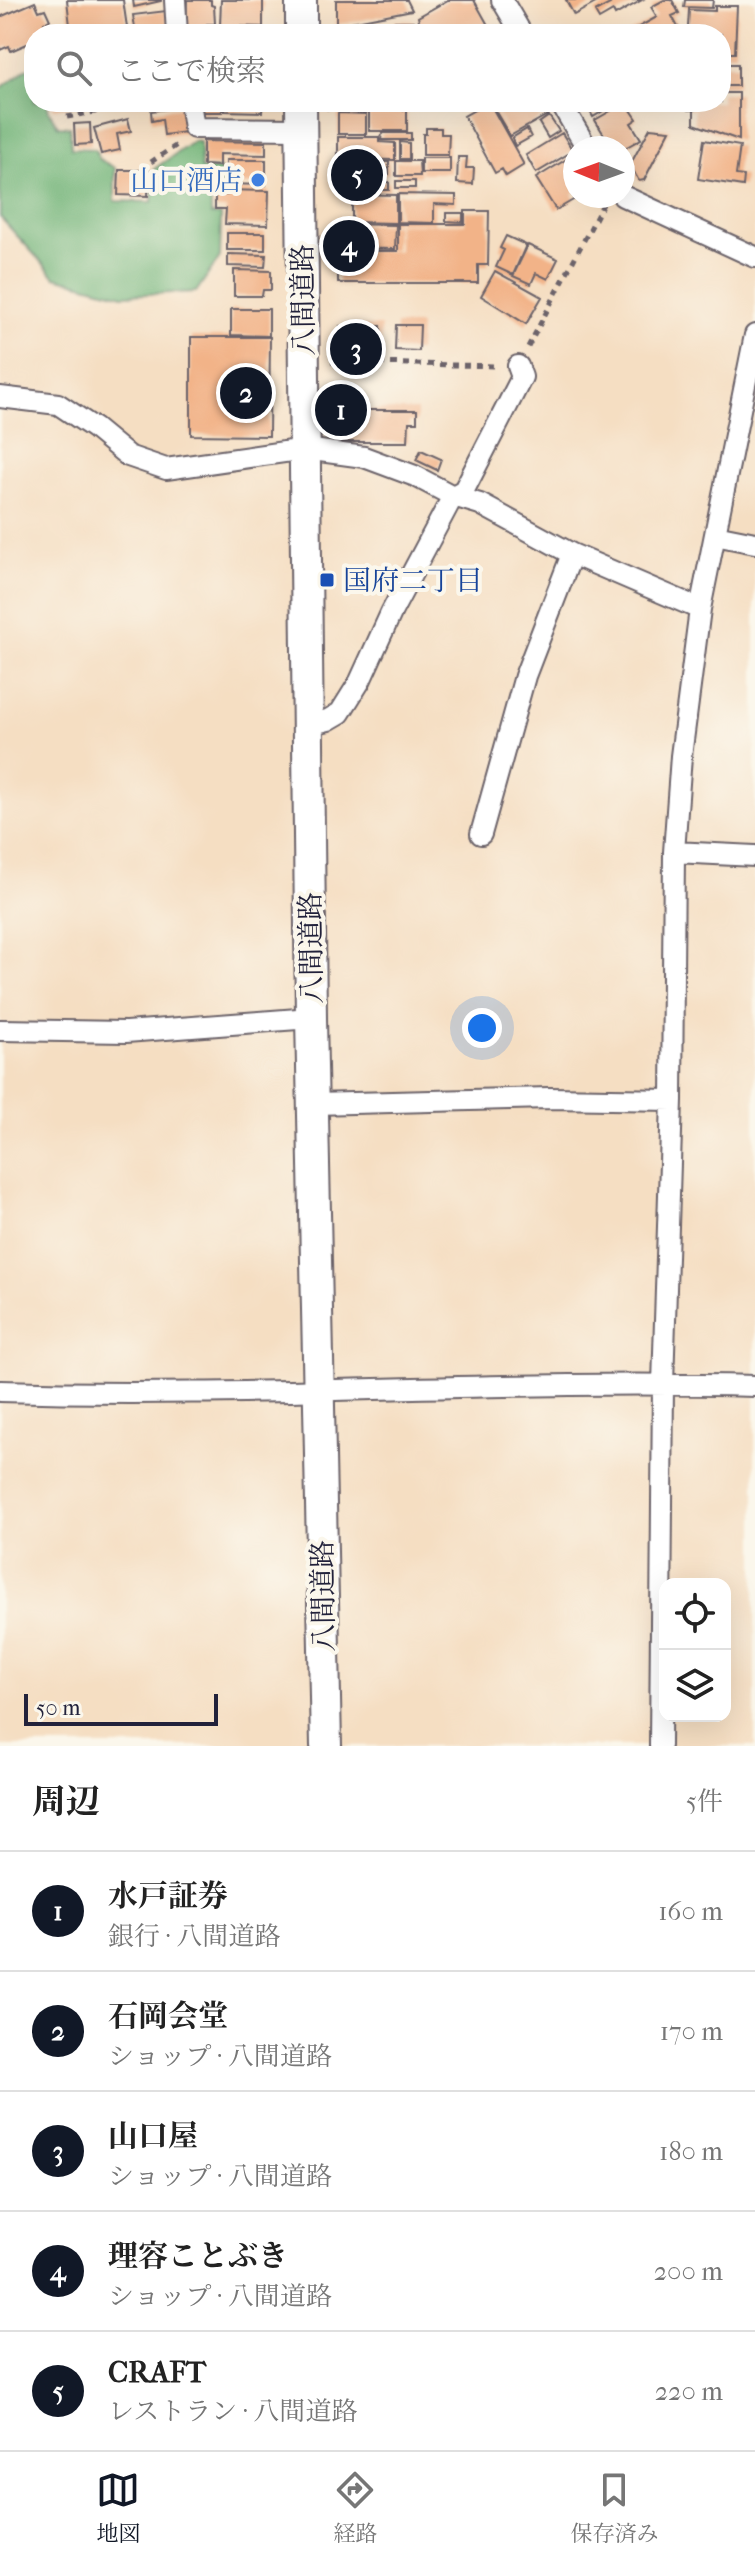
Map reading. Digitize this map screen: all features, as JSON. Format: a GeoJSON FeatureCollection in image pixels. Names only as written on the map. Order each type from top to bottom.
{"type":"FeatureCollection","features":[{"type":"Feature","properties":{"kind":"main road"},"geometry":{"type":"LineString","coordinates":[[301,0],[301,24]]}},
{"type":"Feature","properties":{"kind":"main road","name":"八間道路"},"geometry":{"type":"LineString","coordinates":[[308,113],[305,449],[311,1018],[326,1746]]}},
{"type":"Feature","properties":{"kind":"street"},"geometry":{"type":"LineString","coordinates":[[175,0],[176,24]]}},
{"type":"Feature","properties":{"kind":"street"},"geometry":{"type":"LineString","coordinates":[[502,0],[516,24]]}},
{"type":"Feature","properties":{"kind":"street"},"geometry":{"type":"LineString","coordinates":[[192,112],[194,128],[308,113]]}},
{"type":"Feature","properties":{"kind":"street"},"geometry":{"type":"LineString","coordinates":[[566,112],[580,136]]}},
{"type":"Feature","properties":{"kind":"street"},"geometry":{"type":"LineString","coordinates":[[635,202],[755,257]]}},
{"type":"Feature","properties":{"kind":"street"},"geometry":{"type":"LineString","coordinates":[[660,1746],[663,1384],[672,1100],[674,852],[681,756],[700,609],[753,366],[755,335]]}},
{"type":"Feature","properties":{"kind":"street"},"geometry":{"type":"LineString","coordinates":[[308,725],[340,713],[360,681],[392,611],[453,496],[464,490],[522,377],[518,366]]}},
{"type":"Feature","properties":{"kind":"street"},"geometry":{"type":"LineString","coordinates":[[0,397],[58,404],[128,456],[166,469],[305,449],[364,457],[415,476],[453,496],[480,504],[572,554],[700,609]]}},
{"type":"Feature","properties":{"kind":"street"},"geometry":{"type":"LineString","coordinates":[[715,535],[755,543]]}},
{"type":"Feature","properties":{"kind":"street"},"geometry":{"type":"LineString","coordinates":[[481,834],[525,676],[572,554]]}},
{"type":"Feature","properties":{"kind":"street"},"geometry":{"type":"LineString","coordinates":[[674,852],[755,856]]}},
{"type":"Feature","properties":{"kind":"street"},"geometry":{"type":"LineString","coordinates":[[0,1030],[126,1032],[311,1018]]}},
{"type":"Feature","properties":{"kind":"street"},"geometry":{"type":"LineString","coordinates":[[314,1104],[549,1098],[672,1100]]}},
{"type":"Feature","properties":{"kind":"street"},"geometry":{"type":"LineString","coordinates":[[0,1391],[85,1394],[663,1384],[755,1386]]}},
{"type":"Feature","properties":{"kind":"path"},"geometry":{"type":"LineString","coordinates":[[67,117],[95,112]]}},
{"type":"Feature","properties":{"kind":"path"},"geometry":{"type":"LineString","coordinates":[[328,362],[518,366],[601,208]]}},
{"type":"Feature","properties":{"kind":"green space"},"geometry":{"type":"Polygon","coordinates":[[[24,71],[24,112],[50,112],[58,126],[70,127],[71,148],[95,149],[99,159],[115,168],[115,201],[152,202],[154,169],[194,141],[200,142],[201,169],[220,169],[221,191],[211,190],[211,215],[221,215],[220,257],[196,292],[123,295],[55,277],[0,217],[0,89],[24,71]]]}},
{"type":"Feature","properties":{"kind":"building"},"geometry":{"type":"Polygon","coordinates":[[[67,0],[123,0],[127,24],[70,24],[67,0]]]}},
{"type":"Feature","properties":{"kind":"building"},"geometry":{"type":"Polygon","coordinates":[[[133,0],[161,0],[161,1],[134,7],[133,0]]]}},
{"type":"Feature","properties":{"kind":"building"},"geometry":{"type":"Polygon","coordinates":[[[187,0],[211,0],[215,24],[186,24],[187,0]]]}},
{"type":"Feature","properties":{"kind":"building"},"geometry":{"type":"Polygon","coordinates":[[[221,0],[263,0],[263,24],[220,24],[221,0]]]}},
{"type":"Feature","properties":{"kind":"building"},"geometry":{"type":"Polygon","coordinates":[[[336,0],[407,0],[412,10],[341,24],[336,24],[336,0]]]}},
{"type":"Feature","properties":{"kind":"building"},"geometry":{"type":"Polygon","coordinates":[[[448,0],[474,0],[487,24],[420,24],[418,17],[448,0]]]}},
{"type":"Feature","properties":{"kind":"building"},"geometry":{"type":"Polygon","coordinates":[[[566,0],[601,0],[574,15],[566,0]]]}},
{"type":"Feature","properties":{"kind":"building"},"geometry":{"type":"Polygon","coordinates":[[[607,0],[642,0],[615,15],[613,11],[599,19],[595,12],[610,4],[607,0]]]}},
{"type":"Feature","properties":{"kind":"building"},"geometry":{"type":"Polygon","coordinates":[[[664,0],[672,0],[679,13],[672,16],[676,24],[644,24],[657,17],[651,7],[664,0]]]}},
{"type":"Feature","properties":{"kind":"building"},"geometry":{"type":"Polygon","coordinates":[[[685,0],[713,0],[712,8],[684,7],[685,0]]]}},
{"type":"Feature","properties":{"kind":"building"},"geometry":{"type":"Polygon","coordinates":[[[35,2],[39,11],[45,9],[50,20],[44,24],[24,24],[24,45],[11,51],[9,46],[0,50],[0,17],[35,2]]]}},
{"type":"Feature","properties":{"kind":"building"},"geometry":{"type":"Polygon","coordinates":[[[715,6],[737,6],[735,53],[731,53],[731,24],[688,24],[689,10],[715,11],[715,6]]]}},
{"type":"Feature","properties":{"kind":"building"},"geometry":{"type":"Polygon","coordinates":[[[166,11],[168,24],[134,24],[133,15],[166,11]]]}},
{"type":"Feature","properties":{"kind":"building"},"geometry":{"type":"Polygon","coordinates":[[[395,21],[414,21],[414,24],[395,24],[395,21]]]}},
{"type":"Feature","properties":{"kind":"building"},"geometry":{"type":"Polygon","coordinates":[[[731,64],[738,64],[738,86],[731,86],[731,64]]]}},
{"type":"Feature","properties":{"kind":"building"},"geometry":{"type":"Polygon","coordinates":[[[731,93],[739,93],[739,140],[694,124],[694,112],[731,112],[731,93]]]}},
{"type":"Feature","properties":{"kind":"building"},"geometry":{"type":"Polygon","coordinates":[[[151,112],[184,112],[186,132],[164,135],[162,119],[152,121],[151,112]]]}},
{"type":"Feature","properties":{"kind":"building"},"geometry":{"type":"Polygon","coordinates":[[[369,112],[407,112],[407,131],[369,131],[369,112]]]}},
{"type":"Feature","properties":{"kind":"building"},"geometry":{"type":"Polygon","coordinates":[[[471,112],[495,112],[524,165],[506,176],[502,169],[495,173],[464,116],[471,112]]]}},
{"type":"Feature","properties":{"kind":"building"},"geometry":{"type":"Polygon","coordinates":[[[496,112],[548,112],[549,114],[510,136],[496,112]]]}},
{"type":"Feature","properties":{"kind":"building"},"geometry":{"type":"Polygon","coordinates":[[[609,112],[632,112],[637,119],[631,123],[641,139],[635,142],[635,136],[605,136],[595,120],[609,112]]]}},
{"type":"Feature","properties":{"kind":"building"},"geometry":{"type":"Polygon","coordinates":[[[338,113],[366,114],[366,134],[338,134],[338,113]]]}},
{"type":"Feature","properties":{"kind":"building"},"geometry":{"type":"Polygon","coordinates":[[[549,116],[559,131],[548,138],[539,123],[549,116]]]}},
{"type":"Feature","properties":{"kind":"building"},"geometry":{"type":"Polygon","coordinates":[[[128,119],[131,131],[117,134],[120,150],[101,154],[94,128],[128,119]]]}},
{"type":"Feature","properties":{"kind":"building"},"geometry":{"type":"Polygon","coordinates":[[[90,123],[91,144],[75,145],[74,124],[90,123]]]}},
{"type":"Feature","properties":{"kind":"building"},"geometry":{"type":"Polygon","coordinates":[[[426,128],[441,128],[441,134],[449,134],[448,155],[423,155],[426,128]]]}},
{"type":"Feature","properties":{"kind":"building"},"geometry":{"type":"Polygon","coordinates":[[[650,128],[670,130],[644,180],[639,181],[635,174],[635,156],[650,128]]]}},
{"type":"Feature","properties":{"kind":"building"},"geometry":{"type":"Polygon","coordinates":[[[527,129],[531,137],[515,146],[512,138],[527,129]]]}},
{"type":"Feature","properties":{"kind":"building"},"geometry":{"type":"Polygon","coordinates":[[[382,133],[411,133],[411,140],[381,140],[382,133]]]}},
{"type":"Feature","properties":{"kind":"building"},"geometry":{"type":"Polygon","coordinates":[[[562,133],[564,136],[563,157],[536,173],[526,155],[562,133]]]}},
{"type":"Feature","properties":{"kind":"building"},"geometry":{"type":"Polygon","coordinates":[[[338,137],[379,137],[379,142],[395,143],[395,160],[338,159],[338,137]]]}},
{"type":"Feature","properties":{"kind":"building"},"geometry":{"type":"Polygon","coordinates":[[[704,140],[740,146],[736,175],[744,176],[743,186],[698,179],[704,140]]]}},
{"type":"Feature","properties":{"kind":"building"},"geometry":{"type":"Polygon","coordinates":[[[203,141],[266,142],[266,155],[219,154],[219,166],[203,165],[203,141]]]}},
{"type":"Feature","properties":{"kind":"building"},"geometry":{"type":"Polygon","coordinates":[[[400,142],[409,143],[409,159],[400,159],[400,142]]]}},
{"type":"Feature","properties":{"kind":"building"},"geometry":{"type":"Polygon","coordinates":[[[458,157],[467,157],[466,168],[474,168],[473,184],[457,183],[458,157]]]}},
{"type":"Feature","properties":{"kind":"building"},"geometry":{"type":"Polygon","coordinates":[[[421,158],[450,158],[450,173],[421,173],[421,158]]]}},
{"type":"Feature","properties":{"kind":"building"},"geometry":{"type":"Polygon","coordinates":[[[226,160],[266,160],[266,185],[226,184],[226,160]]]}},
{"type":"Feature","properties":{"kind":"building"},"geometry":{"type":"Polygon","coordinates":[[[396,161],[419,161],[420,176],[396,176],[396,161]]]}},
{"type":"Feature","properties":{"kind":"building"},"geometry":{"type":"Polygon","coordinates":[[[563,161],[563,206],[556,210],[536,178],[563,161]]]}},
{"type":"Feature","properties":{"kind":"building"},"geometry":{"type":"Polygon","coordinates":[[[337,162],[389,162],[389,174],[384,174],[384,182],[389,182],[389,190],[337,190],[337,162]]]}},
{"type":"Feature","properties":{"kind":"building"},"geometry":{"type":"Polygon","coordinates":[[[119,170],[149,170],[148,196],[118,195],[119,170]]]}},
{"type":"Feature","properties":{"kind":"building"},"geometry":{"type":"Polygon","coordinates":[[[396,181],[415,181],[415,188],[396,188],[396,181]]]}},
{"type":"Feature","properties":{"kind":"building"},"geometry":{"type":"Polygon","coordinates":[[[227,190],[269,191],[268,225],[225,224],[226,209],[215,209],[215,195],[227,195],[227,190]]]}},
{"type":"Feature","properties":{"kind":"building"},"geometry":{"type":"Polygon","coordinates":[[[352,194],[396,195],[396,223],[352,222],[352,194]]]}},
{"type":"Feature","properties":{"kind":"building"},"geometry":{"type":"Polygon","coordinates":[[[398,194],[456,195],[456,205],[434,204],[434,223],[398,222],[398,194]]]}},
{"type":"Feature","properties":{"kind":"building"},"geometry":{"type":"Polygon","coordinates":[[[465,211],[489,211],[488,265],[478,265],[478,283],[338,283],[338,251],[398,251],[398,224],[465,224],[465,211]]]}},
{"type":"Feature","properties":{"kind":"building"},"geometry":{"type":"Polygon","coordinates":[[[446,213],[463,213],[463,222],[446,221],[446,213]]]}},
{"type":"Feature","properties":{"kind":"building"},"geometry":{"type":"Polygon","coordinates":[[[337,224],[396,225],[395,249],[336,248],[337,224]]]}},
{"type":"Feature","properties":{"kind":"building"},"geometry":{"type":"Polygon","coordinates":[[[227,233],[265,233],[265,250],[227,250],[227,233]]]}},
{"type":"Feature","properties":{"kind":"building"},"geometry":{"type":"Polygon","coordinates":[[[506,236],[526,245],[513,275],[496,267],[506,236]]]}},
{"type":"Feature","properties":{"kind":"building"},"geometry":{"type":"Polygon","coordinates":[[[528,245],[558,259],[548,279],[536,273],[531,284],[513,276],[528,245]]]}},
{"type":"Feature","properties":{"kind":"building"},"geometry":{"type":"Polygon","coordinates":[[[228,254],[266,255],[265,267],[228,266],[228,254]]]}},
{"type":"Feature","properties":{"kind":"building"},"geometry":{"type":"Polygon","coordinates":[[[234,270],[271,271],[271,290],[263,290],[262,296],[234,296],[234,270]]]}},
{"type":"Feature","properties":{"kind":"building"},"geometry":{"type":"Polygon","coordinates":[[[495,271],[542,297],[526,324],[481,296],[495,271]]]}},
{"type":"Feature","properties":{"kind":"building"},"geometry":{"type":"Polygon","coordinates":[[[231,309],[269,309],[269,336],[231,335],[231,309]]]}},
{"type":"Feature","properties":{"kind":"building"},"geometry":{"type":"Polygon","coordinates":[[[396,325],[420,325],[419,351],[395,350],[396,325]]]}},
{"type":"Feature","properties":{"kind":"building"},"geometry":{"type":"Polygon","coordinates":[[[340,326],[381,326],[380,355],[340,355],[340,326]]]}},
{"type":"Feature","properties":{"kind":"building"},"geometry":{"type":"Polygon","coordinates":[[[191,337],[270,337],[269,436],[191,435],[191,337]]]}},
{"type":"Feature","properties":{"kind":"building"},"geometry":{"type":"Polygon","coordinates":[[[341,410],[417,410],[417,422],[409,422],[408,442],[341,442],[341,410]]]}},
{"type":"Feature","properties":{"kind":"building"},"geometry":{"type":"Polygon","coordinates":[[[421,450],[441,459],[437,470],[416,460],[421,450]]]}},
{"type":"Feature","properties":{"kind":"place","name":"CRAFT"},"geometry":{"type":"Point","coordinates":[357,175]}},
{"type":"Feature","properties":{"kind":"place","name":"山口酒店"},"geometry":{"type":"Point","coordinates":[258,180]}},
{"type":"Feature","properties":{"kind":"place","name":"理容ことぶき"},"geometry":{"type":"Point","coordinates":[349,246]}},
{"type":"Feature","properties":{"kind":"place","name":"山口屋"},"geometry":{"type":"Point","coordinates":[356,349]}},
{"type":"Feature","properties":{"kind":"place","name":"石岡会堂"},"geometry":{"type":"Point","coordinates":[246,393]}},
{"type":"Feature","properties":{"kind":"place","name":"水戸証券"},"geometry":{"type":"Point","coordinates":[341,410]}},
{"type":"Feature","properties":{"kind":"place","name":"国府二丁目"},"geometry":{"type":"Point","coordinates":[327,580]}}]}
